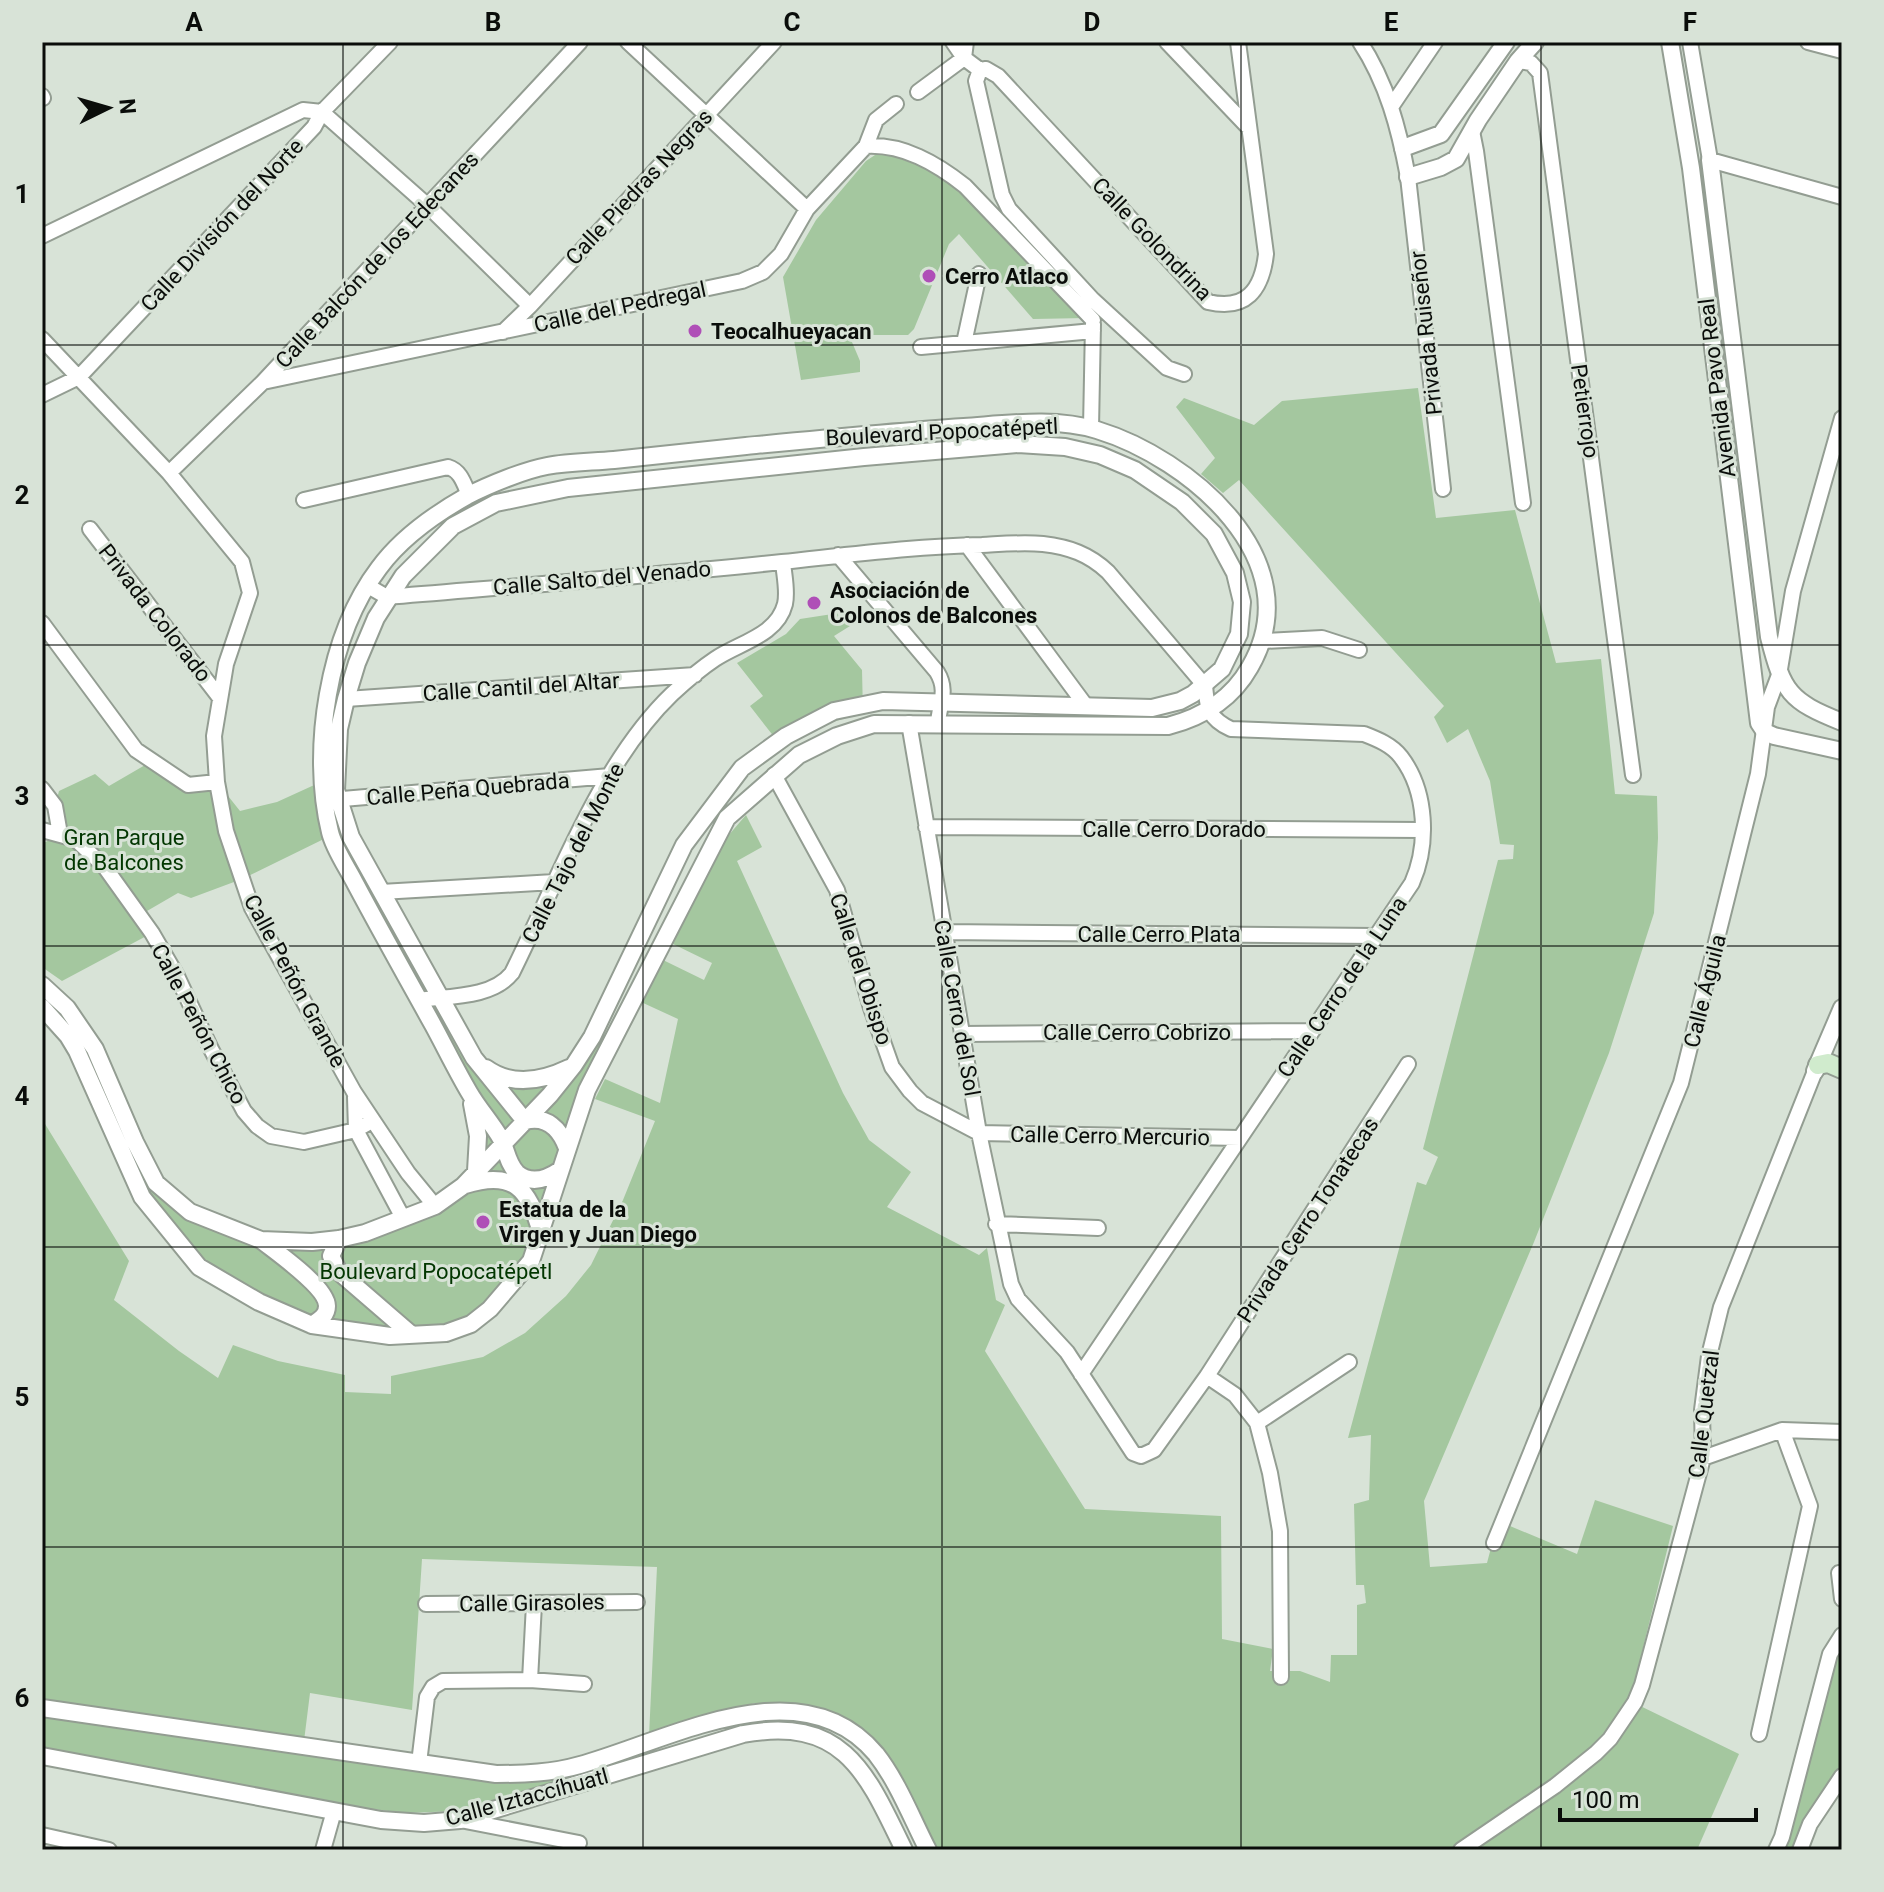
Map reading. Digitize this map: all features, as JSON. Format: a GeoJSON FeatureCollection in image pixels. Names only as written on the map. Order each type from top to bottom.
{"type":"FeatureCollection","features":[{"type":"Feature","properties":{"kind":"main road"},"geometry":{"type":"LineString","coordinates":[[1817,1068],[1828,1063],[1842,1069]]}},
{"type":"Feature","properties":{"kind":"street","name":"Calle División del Norte"},"geometry":{"type":"LineString","coordinates":[[42,395],[79,377],[390,42]]}},
{"type":"Feature","properties":{"kind":"street","name":"Calle Balcón de los Edecanes"},"geometry":{"type":"LineString","coordinates":[[169,473],[263,382],[580,42]]}},
{"type":"Feature","properties":{"kind":"street"},"geometry":{"type":"LineString","coordinates":[[628,42],[807,209]]}},
{"type":"Feature","properties":{"kind":"street","name":"Calle Piedras Negras"},"geometry":{"type":"LineString","coordinates":[[502,332],[530,306],[774,42]]}},
{"type":"Feature","properties":{"kind":"street","name":"Calle Golondrina"},"geometry":{"type":"LineString","coordinates":[[953,42],[964,58],[980,70],[986,69],[998,76],[1208,302],[1219,305],[1243,301],[1260,283],[1266,254],[1238,42]]}},
{"type":"Feature","properties":{"kind":"street"},"geometry":{"type":"LineString","coordinates":[[918,92],[964,58],[966,42]]}},
{"type":"Feature","properties":{"kind":"street"},"geometry":{"type":"LineString","coordinates":[[1167,42],[1248,127]]}},
{"type":"Feature","properties":{"kind":"street","name":"Privada Ruiseñor"},"geometry":{"type":"LineString","coordinates":[[1360,42],[1378,70],[1403,148],[1443,489]]}},
{"type":"Feature","properties":{"kind":"street"},"geometry":{"type":"LineString","coordinates":[[1391,107],[1435,42]]}},
{"type":"Feature","properties":{"kind":"street"},"geometry":{"type":"LineString","coordinates":[[1403,148],[1441,134],[1506,42]]}},
{"type":"Feature","properties":{"kind":"street"},"geometry":{"type":"LineString","coordinates":[[1408,177],[1456,159],[1518,61],[1535,42]]}},
{"type":"Feature","properties":{"kind":"street","name":"Avenida Pavo Real"},"geometry":{"type":"LineString","coordinates":[[1670,42],[1691,168],[1752,686],[1759,723],[1765,732]]}},
{"type":"Feature","properties":{"kind":"street","name":"Avenida Pavo Real"},"geometry":{"type":"LineString","coordinates":[[1690,42],[1710,160],[1769,637],[1779,675]]}},
{"type":"Feature","properties":{"kind":"street"},"geometry":{"type":"LineString","coordinates":[[1808,42],[1842,51]]}},
{"type":"Feature","properties":{"kind":"street","name":"Petierrojo"},"geometry":{"type":"LineString","coordinates":[[1518,61],[1531,63],[1540,73],[1633,775]]}},
{"type":"Feature","properties":{"kind":"street"},"geometry":{"type":"LineString","coordinates":[[980,70],[976,81],[1005,202],[1093,300],[1167,368],[1184,374]]}},
{"type":"Feature","properties":{"kind":"street","name":"Calle del Pedregal"},"geometry":{"type":"LineString","coordinates":[[263,382],[742,281],[763,272],[781,254],[807,209],[866,146],[876,120],[896,104]]}},
{"type":"Feature","properties":{"kind":"street"},"geometry":{"type":"LineString","coordinates":[[42,236],[303,110],[322,112],[428,206],[530,306]]}},
{"type":"Feature","properties":{"kind":"street"},"geometry":{"type":"LineString","coordinates":[[1472,131],[1523,503]]}},
{"type":"Feature","properties":{"kind":"street"},"geometry":{"type":"LineString","coordinates":[[866,146],[884,145],[899,149],[948,173],[965,186],[1093,325]]}},
{"type":"Feature","properties":{"kind":"street"},"geometry":{"type":"LineString","coordinates":[[1710,160],[1842,197]]}},
{"type":"Feature","properties":{"kind":"street"},"geometry":{"type":"LineString","coordinates":[[964,343],[979,274]]}},
{"type":"Feature","properties":{"kind":"street"},"geometry":{"type":"LineString","coordinates":[[1091,428],[1093,300]]}},
{"type":"Feature","properties":{"kind":"street"},"geometry":{"type":"LineString","coordinates":[[921,347],[1093,325]]}},
{"type":"Feature","properties":{"kind":"street"},"geometry":{"type":"LineString","coordinates":[[42,339],[169,473]]}},
{"type":"Feature","properties":{"kind":"street","name":"Calle Águila"},"geometry":{"type":"LineString","coordinates":[[1494,1543],[1681,1083],[1758,774],[1767,707],[1779,675],[1793,591],[1842,418]]}},
{"type":"Feature","properties":{"kind":"street"},"geometry":{"type":"LineString","coordinates":[[1018,444],[1019,423]]}},
{"type":"Feature","properties":{"kind":"street","name":"Boulevard Popocatépetl"},"geometry":{"type":"LineString","coordinates":[[42,1007],[77,1051],[142,1197],[199,1267],[259,1302],[312,1325],[390,1336],[446,1333],[471,1324],[490,1309],[531,1261],[587,1090],[727,818],[799,755],[837,736],[877,723],[1168,726],[1190,720],[1207,710],[1232,692],[1246,675],[1263,641],[1267,607],[1260,571],[1245,537],[1217,501],[1179,471],[1134,443],[1091,428],[1019,423],[544,466],[469,495],[420,527],[379,567],[354,611],[332,673],[321,764],[332,800],[351,837],[474,1058],[525,1121]]}},
{"type":"Feature","properties":{"kind":"street"},"geometry":{"type":"LineString","coordinates":[[1100,455],[1108,450],[1110,434]]}},
{"type":"Feature","properties":{"kind":"street","name":"Boulevard Popocatépetl"},"geometry":{"type":"LineString","coordinates":[[42,985],[67,1008],[95,1049],[156,1183],[190,1212],[261,1240],[312,1242],[365,1233],[435,1206],[463,1186],[505,1144],[574,1065],[592,1037],[684,845],[742,768],[786,736],[834,711],[874,703],[1152,708],[1180,701],[1205,686],[1222,669],[1239,634],[1242,602],[1229,558],[1214,534],[1182,502],[1135,470],[1100,455],[1065,447],[1018,444],[864,457],[568,488],[496,503],[453,526],[403,576],[387,597],[357,663],[346,699],[339,729],[330,836],[470,1095],[505,1144],[512,1166],[522,1177],[543,1179],[560,1170]]}},
{"type":"Feature","properties":{"kind":"street"},"geometry":{"type":"LineString","coordinates":[[304,500],[448,467],[459,474],[469,495]]}},
{"type":"Feature","properties":{"kind":"street","name":"Calle Peñón Grande"},"geometry":{"type":"LineString","coordinates":[[169,473],[242,562],[248,578],[250,593],[226,664],[214,736],[217,782],[226,831],[252,908],[354,1092],[435,1206]]}},
{"type":"Feature","properties":{"kind":"street","name":"Privada Colorado"},"geometry":{"type":"LineString","coordinates":[[90,529],[220,698]]}},
{"type":"Feature","properties":{"kind":"street","name":"Calle Salto del Venado"},"geometry":{"type":"LineString","coordinates":[[387,597],[838,555],[1039,543],[1075,550],[1094,559],[1205,686]]}},
{"type":"Feature","properties":{"kind":"street"},"geometry":{"type":"LineString","coordinates":[[967,545],[1086,706]]}},
{"type":"Feature","properties":{"kind":"street"},"geometry":{"type":"LineString","coordinates":[[838,555],[943,682],[945,692],[938,722]]}},
{"type":"Feature","properties":{"kind":"street","name":"Calle Tajo del Monte"},"geometry":{"type":"LineString","coordinates":[[419,1000],[475,993],[505,982],[610,776],[640,733],[672,694],[716,658],[768,629],[780,617],[786,591],[783,562]]}},
{"type":"Feature","properties":{"kind":"street"},"geometry":{"type":"LineString","coordinates":[[368,586],[387,597]]}},
{"type":"Feature","properties":{"kind":"street"},"geometry":{"type":"LineString","coordinates":[[42,623],[136,750],[188,785],[217,782]]}},
{"type":"Feature","properties":{"kind":"street"},"geometry":{"type":"LineString","coordinates":[[1263,641],[1322,638],[1359,650]]}},
{"type":"Feature","properties":{"kind":"street","name":"Calle Cantil del Altar"},"geometry":{"type":"LineString","coordinates":[[346,699],[695,675]]}},
{"type":"Feature","properties":{"kind":"street"},"geometry":{"type":"LineString","coordinates":[[1779,675],[1805,706],[1842,722]]}},
{"type":"Feature","properties":{"kind":"street"},"geometry":{"type":"LineString","coordinates":[[1205,686],[1207,710]]}},
{"type":"Feature","properties":{"kind":"street"},"geometry":{"type":"LineString","coordinates":[[874,703],[877,723]]}},
{"type":"Feature","properties":{"kind":"street","name":"Calle Cerro de la Luna"},"geometry":{"type":"LineString","coordinates":[[1081,1374],[1412,883],[1418,869],[1423,811],[1410,773],[1400,755],[1382,741],[1364,734],[1231,729],[1215,722],[1207,710]]}},
{"type":"Feature","properties":{"kind":"street","name":"Calle Cerro del Sol"},"geometry":{"type":"LineString","coordinates":[[909,723],[979,1133],[996,1224],[1013,1291],[1063,1347],[1081,1374]]}},
{"type":"Feature","properties":{"kind":"street"},"geometry":{"type":"LineString","coordinates":[[1765,732],[1842,751]]}},
{"type":"Feature","properties":{"kind":"street","name":"Calle del Obispo"},"geometry":{"type":"LineString","coordinates":[[774,775],[837,890],[871,1008],[892,1067],[922,1103],[979,1133]]}},
{"type":"Feature","properties":{"kind":"street","name":"Calle Peña Quebrada"},"geometry":{"type":"LineString","coordinates":[[332,800],[610,776]]}},
{"type":"Feature","properties":{"kind":"street"},"geometry":{"type":"LineString","coordinates":[[42,789],[55,806],[60,834],[42,830]]}},
{"type":"Feature","properties":{"kind":"street","name":"Calle Cerro Dorado"},"geometry":{"type":"LineString","coordinates":[[926,827],[1422,830]]}},
{"type":"Feature","properties":{"kind":"street","name":"Calle Peñón Chico"},"geometry":{"type":"LineString","coordinates":[[60,834],[75,839],[104,866],[152,933],[177,976],[244,1111],[257,1126],[271,1136],[304,1142],[356,1130],[372,1121]]}},
{"type":"Feature","properties":{"kind":"street"},"geometry":{"type":"LineString","coordinates":[[381,892],[554,882]]}},
{"type":"Feature","properties":{"kind":"street","name":"Calle Cerro Plata"},"geometry":{"type":"LineString","coordinates":[[944,932],[1375,936]]}},
{"type":"Feature","properties":{"kind":"street","name":"Calle Quetzal"},"geometry":{"type":"LineString","coordinates":[[1461,1850],[1555,1786],[1596,1753],[1610,1739],[1635,1702],[1703,1458],[1702,1410],[1709,1356],[1721,1307],[1842,1008]]}},
{"type":"Feature","properties":{"kind":"street","name":"Calle Cerro Cobrizo"},"geometry":{"type":"LineString","coordinates":[[962,1034],[1312,1031]]}},
{"type":"Feature","properties":{"kind":"street"},"geometry":{"type":"LineString","coordinates":[[474,1058],[498,1077],[511,1080],[553,1076],[574,1065]]}},
{"type":"Feature","properties":{"kind":"street","name":"Privada Cerro Tonatecas"},"geometry":{"type":"LineString","coordinates":[[1081,1374],[1127,1448],[1141,1456],[1154,1450],[1207,1376],[1408,1064]]}},
{"type":"Feature","properties":{"kind":"street","name":"Calle Peñón Grande"},"geometry":{"type":"LineString","coordinates":[[354,1092],[356,1130],[403,1218]]}},
{"type":"Feature","properties":{"kind":"street"},"geometry":{"type":"LineString","coordinates":[[470,1095],[478,1136],[476,1171]]}},
{"type":"Feature","properties":{"kind":"street"},"geometry":{"type":"LineString","coordinates":[[525,1121],[542,1119],[550,1123],[560,1132],[567,1148]]}},
{"type":"Feature","properties":{"kind":"street","name":"Calle Cerro Mercurio"},"geometry":{"type":"LineString","coordinates":[[979,1133],[1240,1138]]}},
{"type":"Feature","properties":{"kind":"street"},"geometry":{"type":"LineString","coordinates":[[463,1186],[486,1178],[507,1181],[516,1186],[531,1201],[542,1234]]}},
{"type":"Feature","properties":{"kind":"street"},"geometry":{"type":"LineString","coordinates":[[996,1224],[1098,1228]]}},
{"type":"Feature","properties":{"kind":"street"},"geometry":{"type":"LineString","coordinates":[[339,1239],[331,1256],[339,1272],[412,1335]]}},
{"type":"Feature","properties":{"kind":"street"},"geometry":{"type":"LineString","coordinates":[[261,1240],[308,1278],[326,1299],[328,1309],[312,1325]]}},
{"type":"Feature","properties":{"kind":"street"},"geometry":{"type":"LineString","coordinates":[[1257,1423],[1349,1362]]}},
{"type":"Feature","properties":{"kind":"street"},"geometry":{"type":"LineString","coordinates":[[1207,1376],[1235,1395],[1257,1423],[1270,1473],[1280,1531],[1281,1677]]}},
{"type":"Feature","properties":{"kind":"street"},"geometry":{"type":"LineString","coordinates":[[1759,1734],[1810,1506],[1782,1430]]}},
{"type":"Feature","properties":{"kind":"street"},"geometry":{"type":"LineString","coordinates":[[1703,1458],[1782,1430],[1842,1432]]}},
{"type":"Feature","properties":{"kind":"street"},"geometry":{"type":"LineString","coordinates":[[1839,1573],[1842,1599]]}},
{"type":"Feature","properties":{"kind":"street","name":"Calle Girasoles"},"geometry":{"type":"LineString","coordinates":[[426,1604],[637,1602]]}},
{"type":"Feature","properties":{"kind":"street"},"geometry":{"type":"LineString","coordinates":[[530,1680],[534,1604]]}},
{"type":"Feature","properties":{"kind":"street"},"geometry":{"type":"LineString","coordinates":[[1776,1850],[1830,1654],[1842,1635]]}},
{"type":"Feature","properties":{"kind":"street"},"geometry":{"type":"LineString","coordinates":[[419,1763],[427,1697],[433,1687],[443,1681],[530,1680],[584,1684]]}},
{"type":"Feature","properties":{"kind":"street"},"geometry":{"type":"LineString","coordinates":[[42,1708],[496,1774],[531,1774],[581,1765],[717,1720],[773,1709],[796,1712],[839,1725],[874,1753],[887,1771],[928,1850]]}},
{"type":"Feature","properties":{"kind":"street","name":"Calle Iztaccíhuatl"},"geometry":{"type":"LineString","coordinates":[[42,1756],[381,1820],[424,1823],[460,1820],[743,1734],[769,1729],[788,1730],[806,1732],[825,1740],[842,1751],[861,1770],[876,1792],[904,1850]]}},
{"type":"Feature","properties":{"kind":"street"},"geometry":{"type":"LineString","coordinates":[[1800,1850],[1810,1824],[1842,1776]]}},
{"type":"Feature","properties":{"kind":"street"},"geometry":{"type":"LineString","coordinates":[[323,1850],[334,1811]]}},
{"type":"Feature","properties":{"kind":"street"},"geometry":{"type":"LineString","coordinates":[[460,1820],[579,1843]]}},
{"type":"Feature","properties":{"kind":"street"},"geometry":{"type":"LineString","coordinates":[[42,1835],[109,1850]]}},
{"type":"Feature","properties":{"kind":"green space"},"geometry":{"type":"Polygon","coordinates":[[[881,151],[927,169],[973,196],[1086,318],[1033,319],[959,234],[949,244],[914,329],[908,335],[849,335],[860,361],[860,372],[801,380],[783,277],[816,220],[866,161],[881,151]]]}},
{"type":"Feature","properties":{"kind":"green space"},"geometry":{"type":"Polygon","coordinates":[[[1418,388],[1436,518],[1515,510],[1556,663],[1601,659],[1615,794],[1657,796],[1658,838],[1654,913],[1609,1053],[1534,1242],[1424,1501],[1430,1567],[1487,1563],[1498,1521],[1577,1554],[1595,1500],[1673,1526],[1630,1701],[1739,1754],[1697,1850],[937,1850],[884,1752],[829,1713],[755,1703],[649,1736],[657,1567],[422,1559],[412,1710],[310,1693],[303,1749],[554,1777],[554,1782],[458,1811],[405,1813],[347,1806],[42,1750],[42,1119],[129,1261],[114,1300],[218,1378],[233,1345],[278,1361],[345,1375],[345,1392],[391,1394],[391,1376],[483,1357],[525,1333],[566,1296],[591,1265],[623,1200],[655,1121],[595,1099],[605,1079],[660,1103],[678,1019],[641,1002],[663,960],[704,980],[712,963],[673,944],[709,858],[746,815],[762,847],[737,861],[843,1093],[869,1140],[911,1172],[887,1207],[979,1255],[987,1248],[996,1300],[1005,1305],[985,1351],[1085,1509],[1221,1516],[1222,1639],[1273,1649],[1270,1671],[1300,1671],[1330,1682],[1331,1655],[1357,1655],[1357,1605],[1366,1603],[1364,1585],[1356,1585],[1354,1504],[1369,1500],[1371,1435],[1348,1438],[1417,1182],[1426,1185],[1438,1157],[1423,1149],[1498,860],[1513,859],[1514,845],[1500,844],[1490,781],[1468,729],[1447,743],[1434,717],[1444,706],[1239,480],[1223,493],[1201,474],[1215,458],[1176,407],[1184,398],[1254,425],[1282,401],[1418,388]]]}},
{"type":"Feature","properties":{"kind":"green space"},"geometry":{"type":"Polygon","coordinates":[[[839,613],[850,626],[834,636],[862,670],[863,713],[809,729],[782,747],[750,706],[763,696],[737,663],[786,634],[800,619],[839,613]]]}},
{"type":"Feature","properties":{"kind":"green space","name":"Gran Parque de Balcones"},"geometry":{"type":"Polygon","coordinates":[[[152,761],[188,785],[217,782],[240,811],[277,802],[323,781],[330,836],[242,879],[191,898],[178,893],[147,911],[152,933],[62,981],[42,967],[42,844],[60,834],[55,806],[59,791],[95,774],[109,786],[152,761]]]}},
{"type":"Feature","properties":{"kind":"green space","name":"Boulevard Popocatépetl"},"geometry":{"type":"Polygon","coordinates":[[[422,1002],[441,1002],[498,1077],[575,1066],[605,1030],[594,1075],[541,1235],[492,1309],[446,1333],[312,1325],[199,1267],[142,1197],[129,1162],[190,1212],[261,1240],[366,1238],[465,1183],[478,1125],[422,1002]]]}},
{"type":"Feature","properties":{"kind":"green space"},"geometry":{"type":"Polygon","coordinates":[[[1842,1636],[1842,1775],[1800,1850],[1777,1850],[1842,1636]]]}},
{"type":"Feature","properties":{"kind":"place","name":"Cerro Atlaco"},"geometry":{"type":"Point","coordinates":[929,276]}},
{"type":"Feature","properties":{"kind":"place","name":"Teocalhueyacan"},"geometry":{"type":"Point","coordinates":[695,331]}},
{"type":"Feature","properties":{"kind":"place","name":"Asociación de Colonos de Balcones"},"geometry":{"type":"Point","coordinates":[814,603]}},
{"type":"Feature","properties":{"kind":"place","name":"Estatua de la Virgen y Juan Diego"},"geometry":{"type":"Point","coordinates":[483,1222]}}]}
